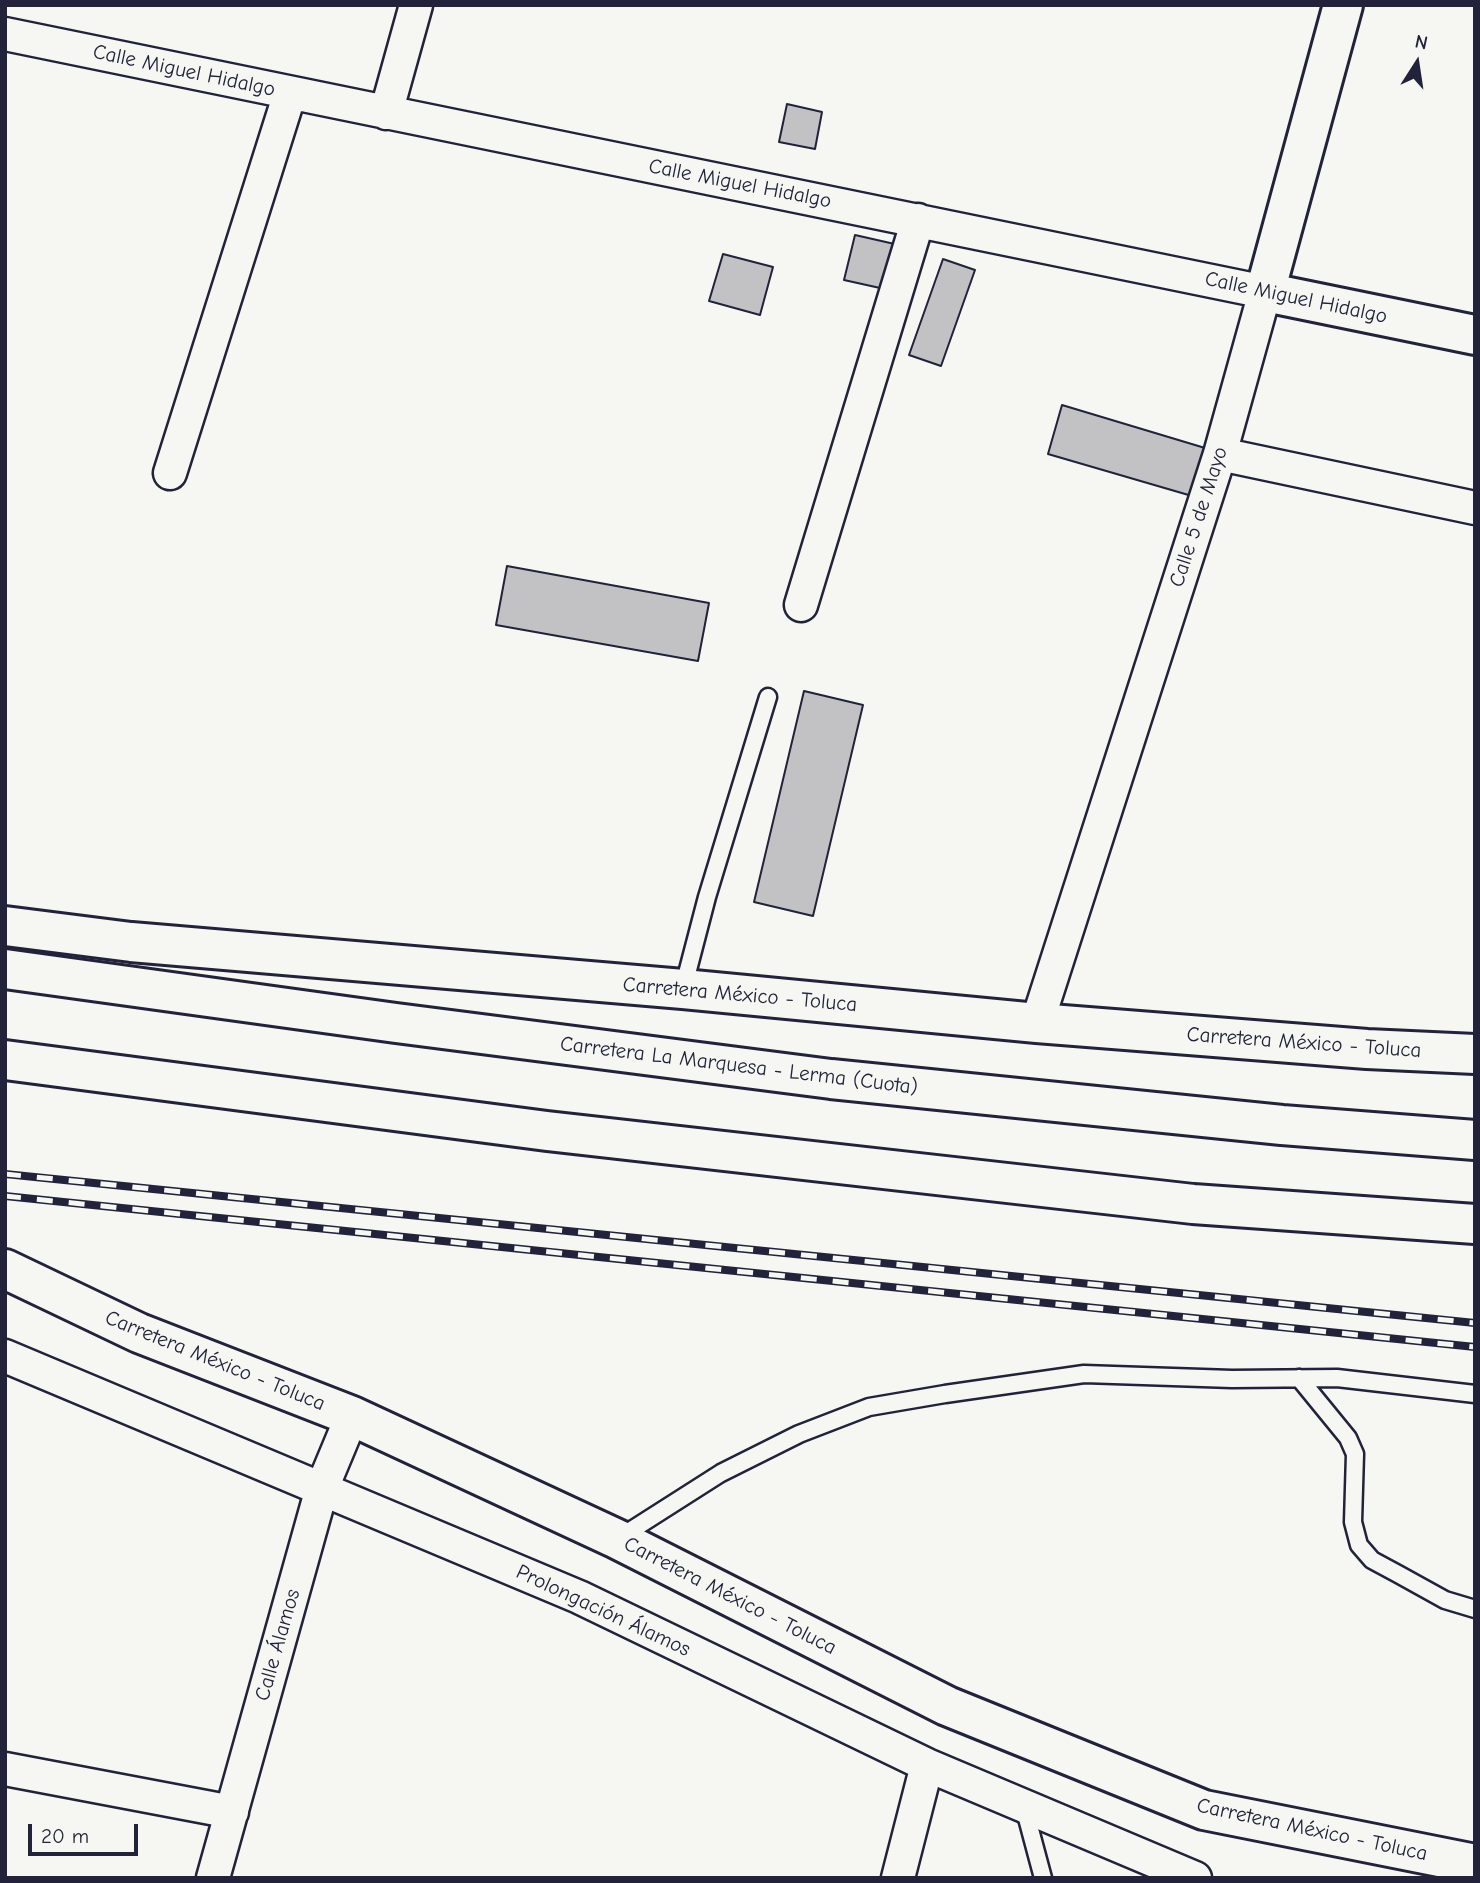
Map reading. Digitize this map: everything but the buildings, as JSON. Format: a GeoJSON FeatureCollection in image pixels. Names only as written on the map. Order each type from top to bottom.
{"type":"FeatureCollection","features":[{"type":"Feature","properties":{"kind":"main road","name":"Calle 5 de Mayo"},"geometry":{"type":"LineString","coordinates":[[1265,292],[1343,5]]}},
{"type":"Feature","properties":{"kind":"main road","name":"Calle Miguel Hidalgo"},"geometry":{"type":"LineString","coordinates":[[1265,292],[1475,335]]}},
{"type":"Feature","properties":{"kind":"main road","name":"Carretera México - Toluca"},"geometry":{"type":"LineString","coordinates":[[5,926],[131,942],[683,989],[1037,1023],[1367,1049],[1475,1054]]}},
{"type":"Feature","properties":{"kind":"main road","name":"Carretera La Marquesa - Lerma (Cuota)"},"geometry":{"type":"LineString","coordinates":[[5,969],[831,1079],[1282,1125],[1475,1140]]}},
{"type":"Feature","properties":{"kind":"main road"},"geometry":{"type":"LineString","coordinates":[[5,1060],[547,1131],[1179,1202],[1475,1224]]}},
{"type":"Feature","properties":{"kind":"main road","name":"Carretera México - Toluca"},"geometry":{"type":"LineString","coordinates":[[5,1269],[139,1333],[352,1416],[617,1539],[947,1706],[1205,1810],[1475,1864]]}},
{"type":"Feature","properties":{"kind":"street"},"geometry":{"type":"LineString","coordinates":[[386,113],[415,5]]}},
{"type":"Feature","properties":{"kind":"street","name":"Calle Miguel Hidalgo"},"geometry":{"type":"LineString","coordinates":[[5,34],[1265,292]]}},
{"type":"Feature","properties":{"kind":"street"},"geometry":{"type":"LineString","coordinates":[[170,473],[290,93]]}},
{"type":"Feature","properties":{"kind":"street"},"geometry":{"type":"LineString","coordinates":[[801,605],[918,220]]}},
{"type":"Feature","properties":{"kind":"street","name":"Calle 5 de Mayo"},"geometry":{"type":"LineString","coordinates":[[1037,1023],[1220,454],[1265,292]]}},
{"type":"Feature","properties":{"kind":"street"},"geometry":{"type":"LineString","coordinates":[[1220,454],[1475,508]]}},
{"type":"Feature","properties":{"kind":"street","name":"Prolongación Álamos"},"geometry":{"type":"LineString","coordinates":[[5,1356],[579,1597],[927,1765],[1195,1878]]}},
{"type":"Feature","properties":{"kind":"street","name":"Calle Álamos"},"geometry":{"type":"LineString","coordinates":[[213,1878],[322,1488],[352,1416]]}},
{"type":"Feature","properties":{"kind":"street"},"geometry":{"type":"LineString","coordinates":[[898,1878],[927,1765]]}},
{"type":"Feature","properties":{"kind":"street"},"geometry":{"type":"LineString","coordinates":[[5,1769],[232,1812]]}},
{"type":"Feature","properties":{"kind":"lane"},"geometry":{"type":"LineString","coordinates":[[683,989],[707,897],[768,697]]}},
{"type":"Feature","properties":{"kind":"lane"},"geometry":{"type":"LineString","coordinates":[[617,1539],[721,1473],[799,1434],[869,1407],[1084,1374],[1232,1379],[1336,1378],[1475,1394]]}},
{"type":"Feature","properties":{"kind":"lane"},"geometry":{"type":"LineString","coordinates":[[1299,1378],[1348,1438],[1355,1454],[1353,1522],[1359,1545],[1372,1560],[1446,1600],[1475,1609]]}},
{"type":"Feature","properties":{"kind":"lane"},"geometry":{"type":"LineString","coordinates":[[1024,1807],[1042,1878]]}},
{"type":"Feature","properties":{"kind":"railway"},"geometry":{"type":"LineString","coordinates":[[5,1174],[1475,1323]]}},
{"type":"Feature","properties":{"kind":"railway"},"geometry":{"type":"LineString","coordinates":[[5,1196],[1475,1347]]}}]}
